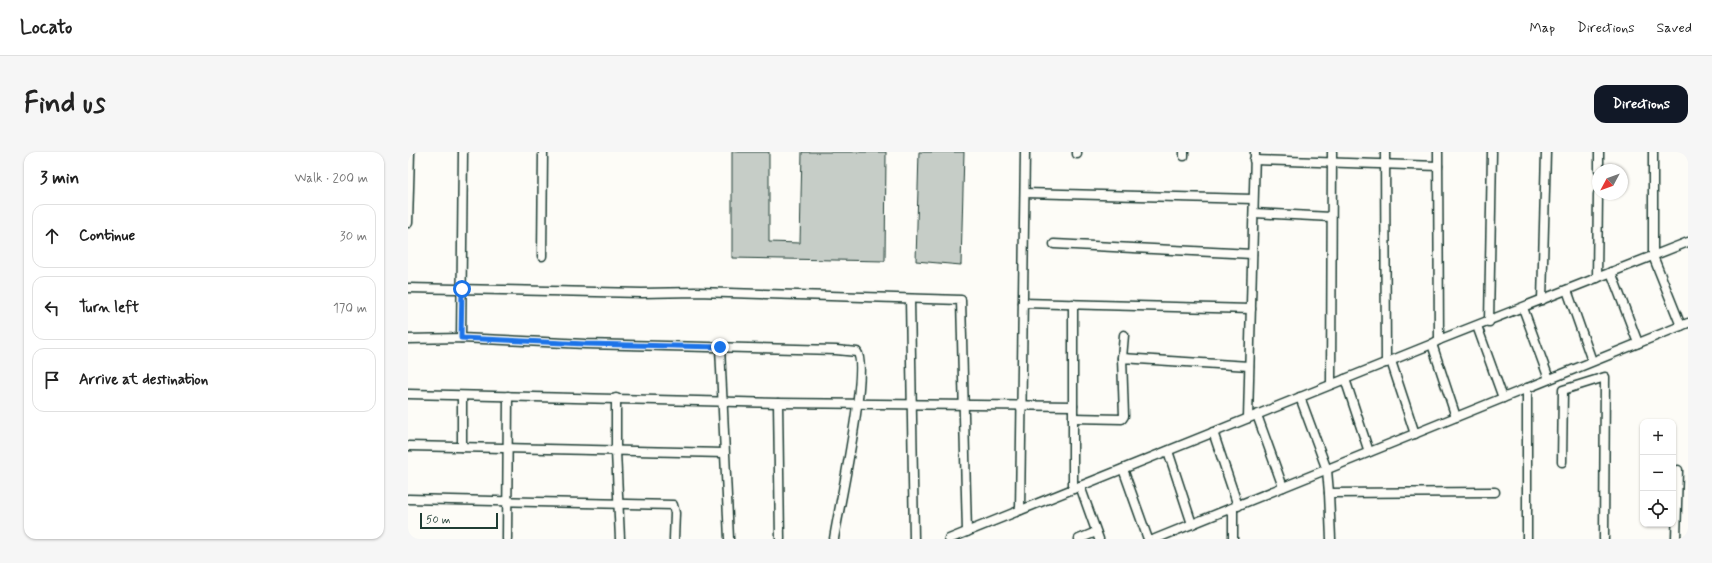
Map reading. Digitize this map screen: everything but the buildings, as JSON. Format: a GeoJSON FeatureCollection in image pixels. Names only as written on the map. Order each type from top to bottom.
{"type":"FeatureCollection","features":[{"type":"Feature","properties":{"kind":"street"},"geometry":{"type":"LineString","coordinates":[[408,223],[410,152]]}},
{"type":"Feature","properties":{"kind":"street"},"geometry":{"type":"LineString","coordinates":[[461,338],[463,152]]}},
{"type":"Feature","properties":{"kind":"street"},"geometry":{"type":"LineString","coordinates":[[542,256],[543,152]]}},
{"type":"Feature","properties":{"kind":"street"},"geometry":{"type":"LineString","coordinates":[[1020,510],[1025,152]]}},
{"type":"Feature","properties":{"kind":"street"},"geometry":{"type":"LineString","coordinates":[[1331,384],[1332,152]]}},
{"type":"Feature","properties":{"kind":"street"},"geometry":{"type":"LineString","coordinates":[[1385,152],[1388,362],[1415,434]]}},
{"type":"Feature","properties":{"kind":"street"},"geometry":{"type":"LineString","coordinates":[[1438,152],[1436,342],[1456,417]]}},
{"type":"Feature","properties":{"kind":"street"},"geometry":{"type":"LineString","coordinates":[[1489,322],[1492,152]]}},
{"type":"Feature","properties":{"kind":"street"},"geometry":{"type":"LineString","coordinates":[[1542,300],[1546,152]]}},
{"type":"Feature","properties":{"kind":"street"},"geometry":{"type":"LineString","coordinates":[[1599,152],[1599,164]]}},
{"type":"Feature","properties":{"kind":"street"},"geometry":{"type":"LineString","coordinates":[[1155,539],[1684,324],[1652,256],[1653,152]]}},
{"type":"Feature","properties":{"kind":"street"},"geometry":{"type":"LineString","coordinates":[[1248,418],[1254,213],[1254,156],[1332,162],[1438,166]]}},
{"type":"Feature","properties":{"kind":"street"},"geometry":{"type":"LineString","coordinates":[[1025,193],[1253,199]]}},
{"type":"Feature","properties":{"kind":"street"},"geometry":{"type":"LineString","coordinates":[[1597,278],[1598,200]]}},
{"type":"Feature","properties":{"kind":"street"},"geometry":{"type":"LineString","coordinates":[[1254,213],[1331,216]]}},
{"type":"Feature","properties":{"kind":"street"},"geometry":{"type":"LineString","coordinates":[[949,539],[1331,384],[1688,242]]}},
{"type":"Feature","properties":{"kind":"street"},"geometry":{"type":"LineString","coordinates":[[1054,244],[1252,254]]}},
{"type":"Feature","properties":{"kind":"street"},"geometry":{"type":"LineString","coordinates":[[1611,272],[1638,343]]}},
{"type":"Feature","properties":{"kind":"street"},"geometry":{"type":"LineString","coordinates":[[408,288],[642,294],[697,292],[961,300],[967,532]]}},
{"type":"Feature","properties":{"kind":"street"},"geometry":{"type":"LineString","coordinates":[[1567,290],[1592,362]]}},
{"type":"Feature","properties":{"kind":"street"},"geometry":{"type":"LineString","coordinates":[[910,299],[914,539]]}},
{"type":"Feature","properties":{"kind":"street"},"geometry":{"type":"LineString","coordinates":[[1023,303],[1251,309]]}},
{"type":"Feature","properties":{"kind":"street"},"geometry":{"type":"LineString","coordinates":[[1073,304],[1073,418],[1077,487],[1098,535],[1079,539]]}},
{"type":"Feature","properties":{"kind":"street"},"geometry":{"type":"LineString","coordinates":[[1523,308],[1549,379]]}},
{"type":"Feature","properties":{"kind":"street"},"geometry":{"type":"LineString","coordinates":[[1477,326],[1503,398]]}},
{"type":"Feature","properties":{"kind":"street"},"geometry":{"type":"LineString","coordinates":[[1073,418],[1122,419],[1124,416],[1122,358],[1124,335]]}},
{"type":"Feature","properties":{"kind":"street"},"geometry":{"type":"LineString","coordinates":[[408,339],[461,338],[585,344],[857,352],[859,354],[860,363],[858,404],[834,539]]}},
{"type":"Feature","properties":{"kind":"street"},"geometry":{"type":"LineString","coordinates":[[720,347],[729,539]]}},
{"type":"Feature","properties":{"kind":"street"},"geometry":{"type":"LineString","coordinates":[[1122,358],[1249,366]]}},
{"type":"Feature","properties":{"kind":"street"},"geometry":{"type":"LineString","coordinates":[[1562,462],[1563,390],[1605,377],[1604,539]]}},
{"type":"Feature","properties":{"kind":"street"},"geometry":{"type":"LineString","coordinates":[[1345,379],[1369,452]]}},
{"type":"Feature","properties":{"kind":"street"},"geometry":{"type":"LineString","coordinates":[[1527,388],[1527,539]]}},
{"type":"Feature","properties":{"kind":"street"},"geometry":{"type":"LineString","coordinates":[[408,394],[616,398],[722,402],[1073,406]]}},
{"type":"Feature","properties":{"kind":"street"},"geometry":{"type":"LineString","coordinates":[[462,396],[462,447]]}},
{"type":"Feature","properties":{"kind":"street"},"geometry":{"type":"LineString","coordinates":[[507,539],[508,396]]}},
{"type":"Feature","properties":{"kind":"street"},"geometry":{"type":"LineString","coordinates":[[1300,397],[1326,470],[1329,493],[1331,539]]}},
{"type":"Feature","properties":{"kind":"street"},"geometry":{"type":"LineString","coordinates":[[616,398],[616,452],[620,539]]}},
{"type":"Feature","properties":{"kind":"street"},"geometry":{"type":"LineString","coordinates":[[778,403],[780,539]]}},
{"type":"Feature","properties":{"kind":"street"},"geometry":{"type":"LineString","coordinates":[[1257,415],[1283,487]]}},
{"type":"Feature","properties":{"kind":"street"},"geometry":{"type":"LineString","coordinates":[[1213,432],[1235,507],[1233,539]]}},
{"type":"Feature","properties":{"kind":"street"},"geometry":{"type":"LineString","coordinates":[[408,446],[616,452],[724,453]]}},
{"type":"Feature","properties":{"kind":"street"},"geometry":{"type":"LineString","coordinates":[[1168,451],[1192,524]]}},
{"type":"Feature","properties":{"kind":"street"},"geometry":{"type":"LineString","coordinates":[[1123,469],[1148,539]]}},
{"type":"Feature","properties":{"kind":"street"},"geometry":{"type":"LineString","coordinates":[[1676,539],[1678,470]]}},
{"type":"Feature","properties":{"kind":"street"},"geometry":{"type":"LineString","coordinates":[[1329,493],[1495,492]]}},
{"type":"Feature","properties":{"kind":"street"},"geometry":{"type":"LineString","coordinates":[[408,499],[673,505],[675,513],[674,539]]}},
{"type":"Feature","properties":{"kind":"street"},"geometry":{"type":"LineString","coordinates":[[1179,529],[1180,539]]}},
{"type":"Feature","properties":{"kind":"route"},"geometry":{"type":"LineString","coordinates":[[462,289],[461,338],[585,344],[720,347]]}}]}
